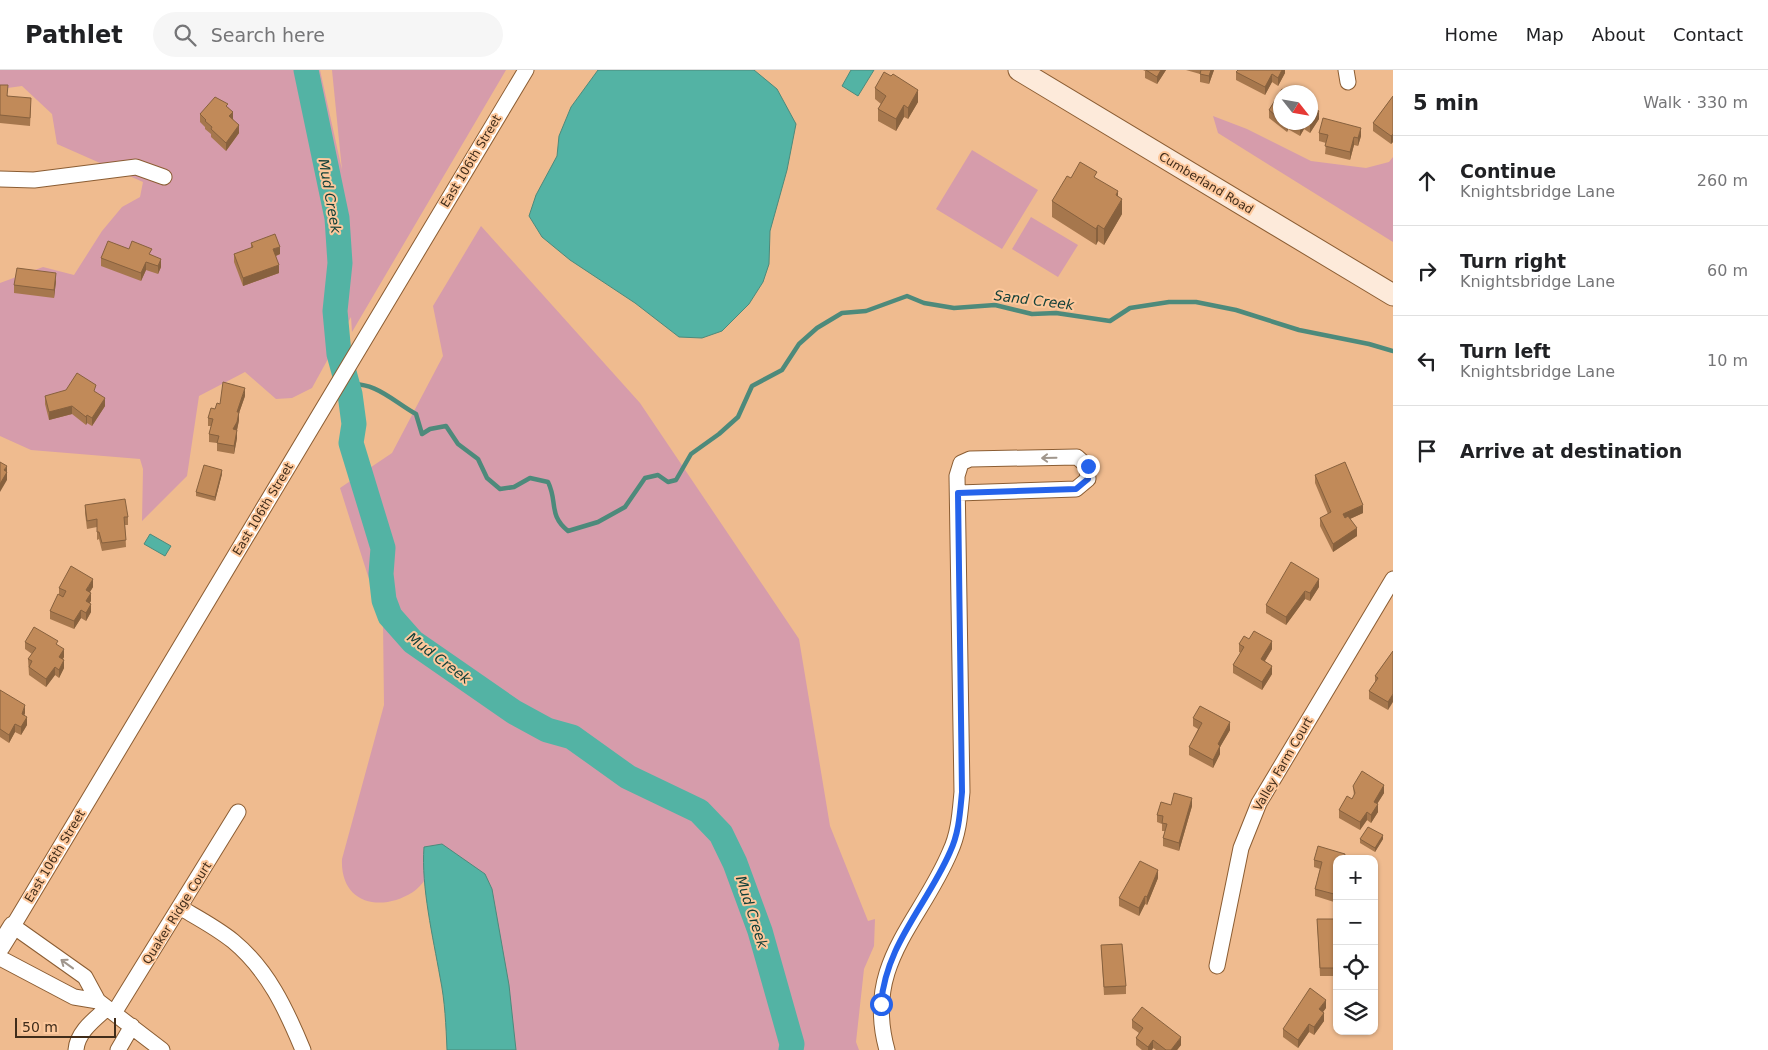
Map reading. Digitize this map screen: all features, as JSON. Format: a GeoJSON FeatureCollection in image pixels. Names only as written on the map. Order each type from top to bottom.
{"type":"FeatureCollection","features":[{"type":"Feature","properties":{"kind":"main road","name":"Cumberland Road"},"geometry":{"type":"LineString","coordinates":[[1019,70],[1393,295]]}},
{"type":"Feature","properties":{"kind":"street","name":"East 106th Street"},"geometry":{"type":"LineString","coordinates":[[5,936],[526,70]]}},
{"type":"Feature","properties":{"kind":"street"},"geometry":{"type":"LineString","coordinates":[[0,179],[34,180],[127,168],[147,169],[164,177]]}},
{"type":"Feature","properties":{"kind":"street"},"geometry":{"type":"LineString","coordinates":[[886,1050],[882,1028],[881,1004],[886,972],[901,937],[951,852],[959,822],[962,792],[958,493],[959,470],[962,463],[970,459],[1077,458],[1088,466],[1088,479],[1076,489],[958,493]]}},
{"type":"Feature","properties":{"kind":"street","name":"Valley Farm Court"},"geometry":{"type":"LineString","coordinates":[[1217,966],[1240,848],[1254,816],[1393,579]]}},
{"type":"Feature","properties":{"kind":"street","name":"Quaker Ridge Court"},"geometry":{"type":"LineString","coordinates":[[76,1050],[78,1040],[86,1028],[107,1007],[181,908],[238,812]]}},
{"type":"Feature","properties":{"kind":"street"},"geometry":{"type":"LineString","coordinates":[[181,908],[231,939],[259,967],[271,983],[303,1050]]}},
{"type":"Feature","properties":{"kind":"street"},"geometry":{"type":"LineString","coordinates":[[5,936],[85,977],[107,1007],[162,1050]]}},
{"type":"Feature","properties":{"kind":"street"},"geometry":{"type":"LineString","coordinates":[[0,958],[74,997],[107,1007]]}},
{"type":"Feature","properties":{"kind":"street"},"geometry":{"type":"LineString","coordinates":[[118,1050],[132,1026]]}},
{"type":"Feature","properties":{"kind":"shaded area"},"geometry":{"type":"Polygon","coordinates":[[[0,70],[320,70],[342,170],[332,70],[506,70],[352,332],[351,317],[312,388],[292,398],[276,399],[245,372],[199,396],[187,476],[142,521],[143,469],[140,459],[31,450],[0,436],[0,283],[43,267],[74,275],[102,231],[122,207],[140,197],[143,182],[57,144],[52,114],[22,86],[0,89],[0,70]]]}},
{"type":"Feature","properties":{"kind":"shaded area"},"geometry":{"type":"Polygon","coordinates":[[[1213,116],[1247,129],[1311,161],[1366,168],[1389,162],[1393,157],[1393,242],[1218,133],[1213,116]]]}},
{"type":"Feature","properties":{"kind":"shaded area"},"geometry":{"type":"Polygon","coordinates":[[[972,150],[1038,190],[1002,249],[936,209],[972,150]]]}},
{"type":"Feature","properties":{"kind":"shaded area"},"geometry":{"type":"Polygon","coordinates":[[[1031,217],[1078,245],[1058,277],[1012,249],[1031,217]]]}},
{"type":"Feature","properties":{"kind":"shaded area"},"geometry":{"type":"Polygon","coordinates":[[[481,226],[640,403],[799,639],[830,826],[868,921],[875,919],[874,946],[864,969],[856,1042],[859,1050],[476,1050],[436,866],[413,892],[388,902],[364,900],[348,886],[343,874],[342,859],[384,705],[383,623],[340,488],[392,453],[443,356],[433,306],[481,226]]]}},
{"type":"Feature","properties":{"kind":"water"},"geometry":{"type":"Polygon","coordinates":[[[598,70],[754,70],[777,89],[796,124],[787,170],[770,231],[769,264],[763,282],[749,304],[722,331],[702,338],[679,337],[635,303],[570,260],[542,237],[529,216],[536,195],[557,156],[559,136],[571,107],[598,70]]]}},
{"type":"Feature","properties":{"kind":"water"},"geometry":{"type":"Polygon","coordinates":[[[851,70],[874,70],[858,96],[842,86],[851,70]]]}},
{"type":"Feature","properties":{"kind":"water"},"geometry":{"type":"Polygon","coordinates":[[[150,534],[171,546],[165,556],[144,544],[150,534]]]}},
{"type":"Feature","properties":{"kind":"water"},"geometry":{"type":"Polygon","coordinates":[[[442,844],[485,874],[492,889],[509,985],[516,1050],[447,1050],[443,995],[424,879],[424,847],[442,844]]]}},
{"type":"Feature","properties":{"kind":"building"},"geometry":{"type":"Polygon","coordinates":[[[1146,70],[1161,70],[1157,77],[1146,70]]]}},
{"type":"Feature","properties":{"kind":"building"},"geometry":{"type":"Polygon","coordinates":[[[1201,70],[1211,70],[1209,76],[1200,74],[1201,70]]]}},
{"type":"Feature","properties":{"kind":"building"},"geometry":{"type":"Polygon","coordinates":[[[1238,70],[1282,70],[1278,78],[1272,74],[1265,87],[1236,72],[1238,70]]]}},
{"type":"Feature","properties":{"kind":"building"},"geometry":{"type":"Polygon","coordinates":[[[884,72],[891,76],[893,74],[918,90],[908,108],[904,105],[896,119],[878,109],[886,96],[875,88],[884,72]]]}},
{"type":"Feature","properties":{"kind":"building"},"geometry":{"type":"Polygon","coordinates":[[[0,85],[8,85],[7,96],[31,98],[30,118],[0,115],[0,85]]]}},
{"type":"Feature","properties":{"kind":"building"},"geometry":{"type":"Polygon","coordinates":[[[1393,96],[1393,134],[1391,136],[1373,123],[1393,96]]]}},
{"type":"Feature","properties":{"kind":"building"},"geometry":{"type":"Polygon","coordinates":[[[215,97],[228,104],[226,106],[233,112],[229,116],[239,125],[226,143],[211,129],[212,127],[200,114],[215,97]]]}},
{"type":"Feature","properties":{"kind":"building"},"geometry":{"type":"Polygon","coordinates":[[[1273,103],[1273,113],[1269,110],[1273,103]]]}},
{"type":"Feature","properties":{"kind":"building"},"geometry":{"type":"Polygon","coordinates":[[[1323,118],[1361,128],[1358,138],[1354,137],[1350,152],[1325,146],[1328,135],[1319,133],[1323,118]]]}},
{"type":"Feature","properties":{"kind":"building"},"geometry":{"type":"Polygon","coordinates":[[[1080,162],[1097,172],[1094,177],[1118,191],[1116,195],[1122,199],[1104,229],[1098,225],[1096,229],[1052,201],[1067,176],[1071,178],[1080,162]]]}},
{"type":"Feature","properties":{"kind":"building"},"geometry":{"type":"Polygon","coordinates":[[[275,234],[280,247],[273,249],[279,265],[243,278],[234,254],[253,247],[251,243],[275,234]]]}},
{"type":"Feature","properties":{"kind":"building"},"geometry":{"type":"Polygon","coordinates":[[[108,241],[129,249],[132,241],[152,249],[149,254],[161,259],[158,266],[146,262],[141,273],[101,258],[108,241]]]}},
{"type":"Feature","properties":{"kind":"building"},"geometry":{"type":"Polygon","coordinates":[[[17,268],[56,273],[54,290],[14,285],[17,268]]]}},
{"type":"Feature","properties":{"kind":"building"},"geometry":{"type":"Polygon","coordinates":[[[77,373],[96,385],[94,391],[105,398],[92,418],[87,415],[86,417],[72,406],[49,412],[45,396],[66,390],[77,373]]]}},
{"type":"Feature","properties":{"kind":"building"},"geometry":{"type":"Polygon","coordinates":[[[223,382],[245,388],[237,412],[239,412],[237,422],[233,429],[237,430],[234,446],[217,443],[219,436],[209,434],[213,419],[208,418],[211,408],[215,409],[217,403],[220,404],[223,382]]]}},
{"type":"Feature","properties":{"kind":"building"},"geometry":{"type":"Polygon","coordinates":[[[0,462],[7,466],[4,470],[7,472],[0,484],[0,462]]]}},
{"type":"Feature","properties":{"kind":"building"},"geometry":{"type":"Polygon","coordinates":[[[1345,462],[1363,505],[1343,514],[1345,518],[1348,516],[1357,528],[1333,544],[1320,518],[1331,512],[1315,475],[1345,462]]]}},
{"type":"Feature","properties":{"kind":"building"},"geometry":{"type":"Polygon","coordinates":[[[204,465],[222,470],[215,497],[196,492],[204,465]]]}},
{"type":"Feature","properties":{"kind":"building"},"geometry":{"type":"Polygon","coordinates":[[[125,499],[128,517],[124,517],[126,540],[102,543],[99,532],[97,532],[97,519],[87,521],[85,505],[125,499]]]}},
{"type":"Feature","properties":{"kind":"building"},"geometry":{"type":"Polygon","coordinates":[[[1291,562],[1319,579],[1310,593],[1305,591],[1286,617],[1266,605],[1291,562]]]}},
{"type":"Feature","properties":{"kind":"building"},"geometry":{"type":"Polygon","coordinates":[[[71,566],[93,579],[86,590],[91,593],[86,601],[91,604],[86,613],[81,610],[74,621],[50,611],[58,594],[63,597],[66,591],[59,588],[71,566]]]}},
{"type":"Feature","properties":{"kind":"building"},"geometry":{"type":"Polygon","coordinates":[[[34,627],[58,641],[56,644],[64,649],[59,657],[64,660],[59,670],[55,667],[46,679],[29,667],[32,661],[28,659],[36,648],[25,642],[34,627]]]}},
{"type":"Feature","properties":{"kind":"building"},"geometry":{"type":"Polygon","coordinates":[[[1254,631],[1272,641],[1261,659],[1272,666],[1262,682],[1233,665],[1244,647],[1239,644],[1244,636],[1249,639],[1254,631]]]}},
{"type":"Feature","properties":{"kind":"building"},"geometry":{"type":"Polygon","coordinates":[[[1393,651],[1393,694],[1388,702],[1369,691],[1378,678],[1375,676],[1393,651]]]}},
{"type":"Feature","properties":{"kind":"building"},"geometry":{"type":"Polygon","coordinates":[[[0,690],[25,705],[22,714],[27,717],[21,727],[15,724],[9,735],[0,729],[0,690]]]}},
{"type":"Feature","properties":{"kind":"building"},"geometry":{"type":"Polygon","coordinates":[[[1200,706],[1230,722],[1218,744],[1220,746],[1213,760],[1189,747],[1202,723],[1193,718],[1200,706]]]}},
{"type":"Feature","properties":{"kind":"building"},"geometry":{"type":"Polygon","coordinates":[[[1362,771],[1384,785],[1374,802],[1378,804],[1371,815],[1367,812],[1360,822],[1339,810],[1347,796],[1352,799],[1355,793],[1353,786],[1362,771]]]}},
{"type":"Feature","properties":{"kind":"building"},"geometry":{"type":"Polygon","coordinates":[[[1174,793],[1192,798],[1179,843],[1163,838],[1167,824],[1162,823],[1163,816],[1157,815],[1161,802],[1171,805],[1174,793]]]}},
{"type":"Feature","properties":{"kind":"building"},"geometry":{"type":"Polygon","coordinates":[[[1368,827],[1383,835],[1375,848],[1360,839],[1368,827]]]}},
{"type":"Feature","properties":{"kind":"building"},"geometry":{"type":"Polygon","coordinates":[[[1318,846],[1345,854],[1333,855],[1333,894],[1315,889],[1322,862],[1314,860],[1318,846]]]}},
{"type":"Feature","properties":{"kind":"building"},"geometry":{"type":"Polygon","coordinates":[[[1140,861],[1158,870],[1147,897],[1145,896],[1139,908],[1119,898],[1140,861]]]}},
{"type":"Feature","properties":{"kind":"building"},"geometry":{"type":"Polygon","coordinates":[[[1317,919],[1333,919],[1333,968],[1320,968],[1317,919]]]}},
{"type":"Feature","properties":{"kind":"building"},"geometry":{"type":"Polygon","coordinates":[[[1122,944],[1126,986],[1104,987],[1101,945],[1122,944]]]}},
{"type":"Feature","properties":{"kind":"building"},"geometry":{"type":"Polygon","coordinates":[[[1310,988],[1326,1000],[1319,1009],[1324,1013],[1314,1027],[1309,1024],[1298,1040],[1283,1029],[1310,988]]]}},
{"type":"Feature","properties":{"kind":"building"},"geometry":{"type":"Polygon","coordinates":[[[1142,1007],[1181,1037],[1171,1050],[1166,1050],[1153,1040],[1148,1047],[1136,1038],[1143,1028],[1132,1020],[1142,1007]]]}},
{"type":"Feature","properties":{"kind":"waterway","name":"Mud Creek"},"geometry":{"type":"LineString","coordinates":[[306,70],[337,218],[340,263],[335,311],[339,354],[350,394],[354,424],[351,443],[383,548],[381,574],[384,600],[390,616],[413,642],[514,712],[547,730],[572,737],[628,777],[699,811],[721,834],[735,863],[760,931],[792,1044],[791,1050]]}},
{"type":"Feature","properties":{"kind":"waterway","name":"Sand Creek"},"geometry":{"type":"LineString","coordinates":[[347,385],[357,384],[375,389],[416,414],[422,434],[430,429],[446,426],[458,444],[478,459],[487,478],[500,489],[514,487],[530,478],[548,482],[558,519],[568,531],[598,522],[625,507],[645,478],[658,475],[668,482],[676,480],[691,454],[719,434],[738,417],[752,386],[782,370],[799,344],[817,328],[842,313],[866,311],[907,296],[924,303],[954,308],[995,305],[1032,314],[1056,313],[1110,321],[1130,308],[1169,302],[1196,302],[1236,310],[1299,330],[1369,344],[1393,351]]}},
{"type":"Feature","properties":{"kind":"route"},"geometry":{"type":"LineString","coordinates":[[881,1004],[886,972],[901,937],[951,852],[959,822],[962,792],[958,493],[1076,489],[1088,479],[1088,466]]}}]}
